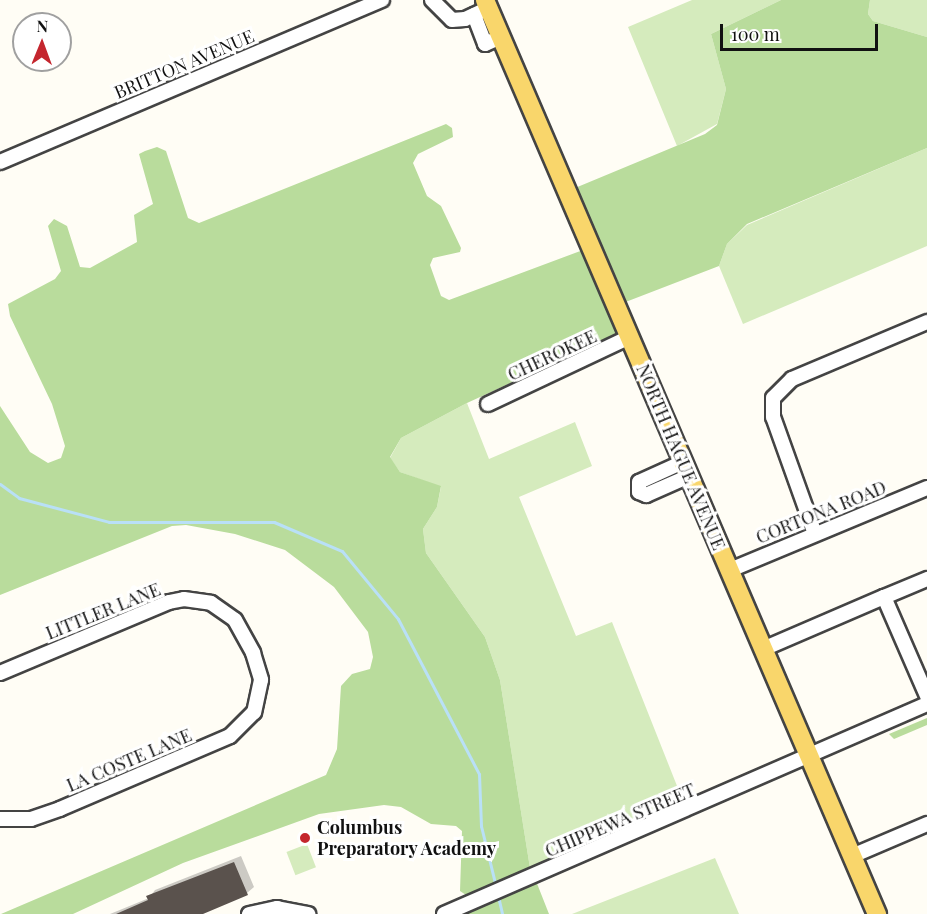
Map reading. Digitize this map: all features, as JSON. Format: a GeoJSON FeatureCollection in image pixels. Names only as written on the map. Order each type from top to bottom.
{"type":"FeatureCollection","features":[{"type":"Feature","properties":{"kind":"main road","name":"NORTH HAGUE AVENUE"},"geometry":{"type":"LineString","coordinates":[[483,8],[501,37],[877,914]]}},
{"type":"Feature","properties":{"kind":"street","name":"BRITTON AVENUE"},"geometry":{"type":"LineString","coordinates":[[0,162],[382,0]]}},
{"type":"Feature","properties":{"kind":"street"},"geometry":{"type":"LineString","coordinates":[[432,0],[452,20],[483,8]]}},
{"type":"Feature","properties":{"kind":"street"},"geometry":{"type":"LineString","coordinates":[[815,534],[773,417],[773,398],[792,379],[927,322]]}},
{"type":"Feature","properties":{"kind":"street","name":"CHEROKEE"},"geometry":{"type":"LineString","coordinates":[[488,404],[630,337]]}},
{"type":"Feature","properties":{"kind":"street","name":"CORTONA ROAD"},"geometry":{"type":"LineString","coordinates":[[730,570],[927,488]]}},
{"type":"Feature","properties":{"kind":"street"},"geometry":{"type":"LineString","coordinates":[[763,649],[927,579]]}},
{"type":"Feature","properties":{"kind":"street"},"geometry":{"type":"LineString","coordinates":[[884,597],[927,696]]}},
{"type":"Feature","properties":{"kind":"street","name":"LITTLER LANE"},"geometry":{"type":"LineString","coordinates":[[0,673],[169,602],[198,600],[225,611],[243,633],[261,680],[258,705]]}},
{"type":"Feature","properties":{"kind":"street","name":"CHIPPEWA STREET"},"geometry":{"type":"LineString","coordinates":[[444,914],[810,758],[927,704]]}},
{"type":"Feature","properties":{"kind":"street","name":"LA COSTE LANE"},"geometry":{"type":"LineString","coordinates":[[0,819],[40,816],[230,736],[250,718],[258,705]]}},
{"type":"Feature","properties":{"kind":"street"},"geometry":{"type":"LineString","coordinates":[[852,856],[927,824]]}},
{"type":"Feature","properties":{"kind":"street"},"geometry":{"type":"LineString","coordinates":[[249,914],[277,908],[305,914]]}},
{"type":"Feature","properties":{"kind":"green space"},"geometry":{"type":"Polygon","coordinates":[[[692,0],[781,0],[711,34],[726,89],[717,124],[677,146],[628,27],[692,0]]]}},
{"type":"Feature","properties":{"kind":"green space"},"geometry":{"type":"Polygon","coordinates":[[[781,0],[870,0],[868,14],[873,21],[927,37],[927,148],[747,224],[727,244],[719,266],[623,303],[575,188],[705,134],[717,125],[726,89],[711,34],[781,0]]]}},
{"type":"Feature","properties":{"kind":"green space"},"geometry":{"type":"Polygon","coordinates":[[[870,0],[927,0],[927,37],[873,21],[868,14],[870,0]]]}},
{"type":"Feature","properties":{"kind":"green space"},"geometry":{"type":"Polygon","coordinates":[[[446,124],[452,128],[453,137],[418,154],[413,163],[427,196],[441,206],[461,248],[460,252],[433,258],[430,265],[441,296],[449,300],[583,250],[621,332],[467,403],[401,438],[390,457],[400,472],[441,486],[437,507],[423,529],[426,553],[485,637],[500,680],[530,868],[466,895],[460,891],[462,831],[456,826],[431,824],[401,807],[384,805],[319,814],[183,863],[73,914],[1,914],[326,775],[337,749],[341,686],[352,674],[370,669],[373,657],[368,632],[334,587],[285,550],[235,534],[186,525],[172,526],[0,595],[0,406],[30,452],[48,463],[61,458],[65,446],[52,404],[10,316],[8,304],[55,279],[61,271],[48,226],[54,219],[67,226],[80,267],[90,268],[137,242],[134,215],[153,204],[139,154],[145,151],[157,147],[166,151],[188,218],[199,223],[446,124]]]}},
{"type":"Feature","properties":{"kind":"green space"},"geometry":{"type":"Polygon","coordinates":[[[927,148],[927,246],[743,324],[719,266],[727,244],[747,225],[927,148]]]}},
{"type":"Feature","properties":{"kind":"green space"},"geometry":{"type":"Polygon","coordinates":[[[467,403],[489,459],[575,422],[592,466],[519,497],[576,636],[612,622],[683,801],[530,868],[500,680],[485,637],[426,553],[423,529],[437,507],[441,487],[400,472],[390,458],[401,438],[467,403]]]}},
{"type":"Feature","properties":{"kind":"green space"},"geometry":{"type":"Polygon","coordinates":[[[927,718],[927,725],[894,739],[889,734],[927,718]]]}},
{"type":"Feature","properties":{"kind":"green space"},"geometry":{"type":"Polygon","coordinates":[[[307,844],[316,867],[295,875],[286,852],[307,844]]]}},
{"type":"Feature","properties":{"kind":"green space"},"geometry":{"type":"Polygon","coordinates":[[[715,858],[739,914],[572,914],[715,858]]]}},
{"type":"Feature","properties":{"kind":"green space"},"geometry":{"type":"Polygon","coordinates":[[[536,881],[549,914],[463,914],[536,881]]]}},
{"type":"Feature","properties":{"kind":"building"},"geometry":{"type":"Polygon","coordinates":[[[234,862],[248,895],[203,914],[116,914],[148,900],[146,896],[234,862]]]}},
{"type":"Feature","properties":{"kind":"waterway"},"geometry":{"type":"LineString","coordinates":[[0,484],[19,498],[109,522],[274,522],[342,551],[398,619],[479,774],[481,826],[496,887]]}},
{"type":"Feature","properties":{"kind":"waterway"},"geometry":{"type":"LineString","coordinates":[[498,896],[502,914]]}},
{"type":"Feature","properties":{"kind":"place","name":"Columbus Preparatory Academy"},"geometry":{"type":"Point","coordinates":[305,838]}}]}
